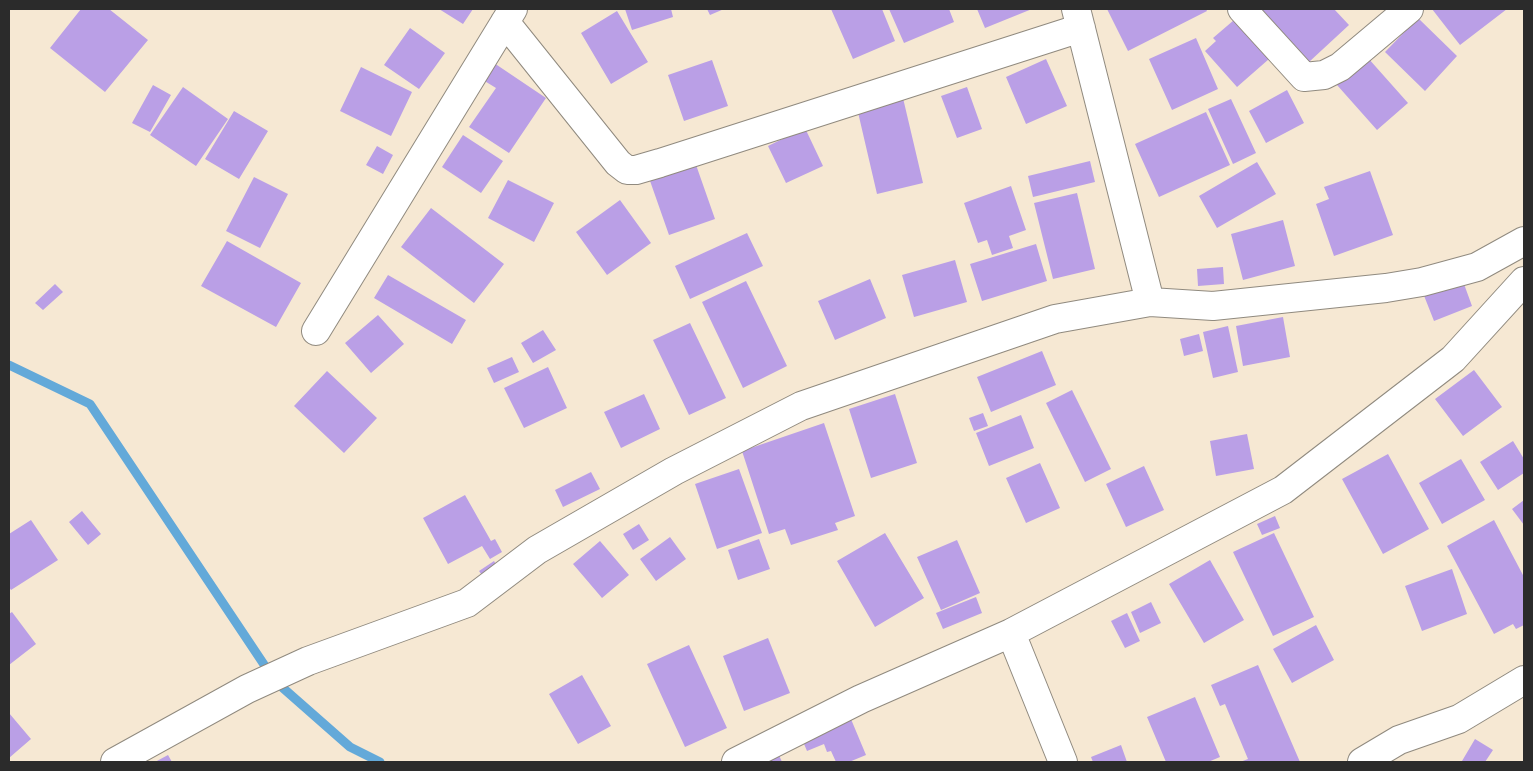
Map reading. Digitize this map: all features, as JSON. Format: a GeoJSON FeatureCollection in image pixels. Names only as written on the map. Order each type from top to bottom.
{"type":"FeatureCollection","features":[{"type":"Feature","properties":{"kind":"street"},"geometry":{"type":"LineString","coordinates":[[1242,9],[1304,77],[1324,75],[1340,67],[1409,9]]}},
{"type":"Feature","properties":{"kind":"street"},"geometry":{"type":"LineString","coordinates":[[316,331],[509,15],[618,164],[627,170],[636,170],[670,160],[1079,18],[1150,302]]}},
{"type":"Feature","properties":{"kind":"street"},"geometry":{"type":"LineString","coordinates":[[115,762],[246,688],[308,661],[466,603],[537,550],[674,471],[801,406],[1055,319],[1150,302],[1213,306],[1386,288],[1422,282],[1476,266],[1524,241]]}},
{"type":"Feature","properties":{"kind":"street"},"geometry":{"type":"LineString","coordinates":[[736,762],[861,699],[1011,633],[1283,490],[1453,359],[1524,281]]}},
{"type":"Feature","properties":{"kind":"street"},"geometry":{"type":"LineString","coordinates":[[1011,633],[1063,762]]}},
{"type":"Feature","properties":{"kind":"street"},"geometry":{"type":"LineString","coordinates":[[1362,762],[1399,740],[1459,719],[1524,680]]}},
{"type":"Feature","properties":{"kind":"building"},"geometry":{"type":"Polygon","coordinates":[[[81,9],[109,9],[148,40],[105,92],[50,48],[81,9]]]}},
{"type":"Feature","properties":{"kind":"building"},"geometry":{"type":"Polygon","coordinates":[[[439,9],[473,9],[463,24],[439,9]]]}},
{"type":"Feature","properties":{"kind":"building"},"geometry":{"type":"Polygon","coordinates":[[[625,9],[671,9],[673,17],[632,30],[625,9]]]}},
{"type":"Feature","properties":{"kind":"building"},"geometry":{"type":"Polygon","coordinates":[[[707,9],[724,9],[710,15],[707,9]]]}},
{"type":"Feature","properties":{"kind":"building"},"geometry":{"type":"Polygon","coordinates":[[[831,9],[882,9],[895,41],[853,59],[831,9]]]}},
{"type":"Feature","properties":{"kind":"building"},"geometry":{"type":"Polygon","coordinates":[[[889,9],[949,9],[954,22],[904,43],[889,9]]]}},
{"type":"Feature","properties":{"kind":"building"},"geometry":{"type":"Polygon","coordinates":[[[977,9],[1032,9],[985,28],[977,9]]]}},
{"type":"Feature","properties":{"kind":"building"},"geometry":{"type":"Polygon","coordinates":[[[1107,9],[1206,9],[1207,11],[1128,51],[1107,9]]]}},
{"type":"Feature","properties":{"kind":"building"},"geometry":{"type":"Polygon","coordinates":[[[1259,9],[1334,9],[1349,25],[1309,62],[1259,9]]]}},
{"type":"Feature","properties":{"kind":"building"},"geometry":{"type":"Polygon","coordinates":[[[1432,9],[1507,9],[1460,45],[1432,9]]]}},
{"type":"Feature","properties":{"kind":"building"},"geometry":{"type":"Polygon","coordinates":[[[617,11],[648,62],[611,84],[581,33],[617,11]]]}},
{"type":"Feature","properties":{"kind":"building"},"geometry":{"type":"Polygon","coordinates":[[[1418,18],[1457,56],[1425,91],[1385,52],[1418,18]]]}},
{"type":"Feature","properties":{"kind":"building"},"geometry":{"type":"Polygon","coordinates":[[[1234,20],[1269,59],[1237,87],[1205,51],[1216,41],[1213,38],[1234,20]]]}},
{"type":"Feature","properties":{"kind":"building"},"geometry":{"type":"Polygon","coordinates":[[[410,28],[445,53],[419,89],[384,65],[410,28]]]}},
{"type":"Feature","properties":{"kind":"building"},"geometry":{"type":"Polygon","coordinates":[[[1196,38],[1218,89],[1172,110],[1149,59],[1196,38]]]}},
{"type":"Feature","properties":{"kind":"building"},"geometry":{"type":"Polygon","coordinates":[[[1368,58],[1408,103],[1377,130],[1337,85],[1368,58]]]}},
{"type":"Feature","properties":{"kind":"building"},"geometry":{"type":"Polygon","coordinates":[[[1046,59],[1067,106],[1026,124],[1006,77],[1046,59]]]}},
{"type":"Feature","properties":{"kind":"building"},"geometry":{"type":"Polygon","coordinates":[[[712,60],[728,106],[684,121],[668,75],[712,60]]]}},
{"type":"Feature","properties":{"kind":"building"},"geometry":{"type":"Polygon","coordinates":[[[494,63],[546,98],[509,153],[469,127],[496,88],[483,80],[494,63]]]}},
{"type":"Feature","properties":{"kind":"building"},"geometry":{"type":"Polygon","coordinates":[[[361,67],[412,92],[391,136],[340,111],[361,67]]]}},
{"type":"Feature","properties":{"kind":"building"},"geometry":{"type":"Polygon","coordinates":[[[153,85],[171,95],[150,132],[132,123],[153,85]]]}},
{"type":"Feature","properties":{"kind":"building"},"geometry":{"type":"Polygon","coordinates":[[[183,87],[228,119],[196,166],[150,135],[183,87]]]}},
{"type":"Feature","properties":{"kind":"building"},"geometry":{"type":"Polygon","coordinates":[[[967,87],[982,129],[957,138],[941,96],[967,87]]]}},
{"type":"Feature","properties":{"kind":"building"},"geometry":{"type":"Polygon","coordinates":[[[1287,90],[1304,123],[1266,143],[1249,111],[1287,90]]]}},
{"type":"Feature","properties":{"kind":"building"},"geometry":{"type":"Polygon","coordinates":[[[903,98],[923,183],[877,194],[857,108],[903,98]]]}},
{"type":"Feature","properties":{"kind":"building"},"geometry":{"type":"Polygon","coordinates":[[[1231,99],[1256,153],[1233,164],[1208,109],[1231,99]]]}},
{"type":"Feature","properties":{"kind":"building"},"geometry":{"type":"Polygon","coordinates":[[[234,111],[268,131],[239,179],[205,159],[234,111]]]}},
{"type":"Feature","properties":{"kind":"building"},"geometry":{"type":"Polygon","coordinates":[[[1206,112],[1230,165],[1159,197],[1135,144],[1206,112]]]}},
{"type":"Feature","properties":{"kind":"building"},"geometry":{"type":"Polygon","coordinates":[[[805,128],[823,166],[786,183],[768,146],[805,128]]]}},
{"type":"Feature","properties":{"kind":"building"},"geometry":{"type":"Polygon","coordinates":[[[463,135],[503,161],[481,193],[442,167],[463,135]]]}},
{"type":"Feature","properties":{"kind":"building"},"geometry":{"type":"Polygon","coordinates":[[[377,146],[393,155],[383,174],[366,165],[377,146]]]}},
{"type":"Feature","properties":{"kind":"building"},"geometry":{"type":"Polygon","coordinates":[[[1090,161],[1095,182],[1033,197],[1028,176],[1090,161]]]}},
{"type":"Feature","properties":{"kind":"building"},"geometry":{"type":"Polygon","coordinates":[[[695,162],[715,219],[669,235],[649,178],[695,162]]]}},
{"type":"Feature","properties":{"kind":"building"},"geometry":{"type":"Polygon","coordinates":[[[1257,162],[1276,194],[1217,228],[1199,196],[1257,162]]]}},
{"type":"Feature","properties":{"kind":"building"},"geometry":{"type":"Polygon","coordinates":[[[1370,171],[1393,235],[1334,256],[1316,204],[1329,199],[1324,187],[1370,171]]]}},
{"type":"Feature","properties":{"kind":"building"},"geometry":{"type":"Polygon","coordinates":[[[254,177],[288,194],[260,248],[226,231],[254,177]]]}},
{"type":"Feature","properties":{"kind":"building"},"geometry":{"type":"Polygon","coordinates":[[[508,180],[554,203],[534,242],[488,218],[508,180]]]}},
{"type":"Feature","properties":{"kind":"building"},"geometry":{"type":"Polygon","coordinates":[[[1011,186],[1026,230],[1009,236],[1013,248],[992,255],[987,240],[978,243],[964,203],[1011,186]]]}},
{"type":"Feature","properties":{"kind":"building"},"geometry":{"type":"Polygon","coordinates":[[[1077,193],[1095,269],[1053,279],[1034,203],[1077,193]]]}},
{"type":"Feature","properties":{"kind":"building"},"geometry":{"type":"Polygon","coordinates":[[[620,200],[651,243],[607,275],[576,232],[620,200]]]}},
{"type":"Feature","properties":{"kind":"building"},"geometry":{"type":"Polygon","coordinates":[[[431,208],[504,264],[474,303],[401,247],[431,208]]]}},
{"type":"Feature","properties":{"kind":"building"},"geometry":{"type":"Polygon","coordinates":[[[1283,220],[1295,266],[1243,280],[1231,234],[1283,220]]]}},
{"type":"Feature","properties":{"kind":"building"},"geometry":{"type":"Polygon","coordinates":[[[747,233],[763,266],[690,299],[675,266],[747,233]]]}},
{"type":"Feature","properties":{"kind":"building"},"geometry":{"type":"Polygon","coordinates":[[[227,241],[301,283],[276,327],[201,286],[227,241]]]}},
{"type":"Feature","properties":{"kind":"building"},"geometry":{"type":"Polygon","coordinates":[[[1036,244],[1047,281],[982,301],[970,264],[1036,244]]]}},
{"type":"Feature","properties":{"kind":"building"},"geometry":{"type":"Polygon","coordinates":[[[955,260],[967,302],[914,317],[902,275],[955,260]]]}},
{"type":"Feature","properties":{"kind":"building"},"geometry":{"type":"Polygon","coordinates":[[[1223,267],[1224,284],[1198,286],[1197,269],[1223,267]]]}},
{"type":"Feature","properties":{"kind":"building"},"geometry":{"type":"Polygon","coordinates":[[[1460,273],[1472,306],[1434,321],[1421,288],[1460,273]]]}},
{"type":"Feature","properties":{"kind":"building"},"geometry":{"type":"Polygon","coordinates":[[[388,275],[466,320],[452,344],[374,298],[388,275]]]}},
{"type":"Feature","properties":{"kind":"building"},"geometry":{"type":"Polygon","coordinates":[[[870,279],[886,318],[835,340],[818,301],[870,279]]]}},
{"type":"Feature","properties":{"kind":"building"},"geometry":{"type":"Polygon","coordinates":[[[746,281],[787,366],[743,388],[702,302],[746,281]]]}},
{"type":"Feature","properties":{"kind":"building"},"geometry":{"type":"Polygon","coordinates":[[[55,284],[63,292],[43,310],[35,303],[55,284]]]}},
{"type":"Feature","properties":{"kind":"building"},"geometry":{"type":"Polygon","coordinates":[[[378,315],[404,344],[371,373],[345,343],[378,315]]]}},
{"type":"Feature","properties":{"kind":"building"},"geometry":{"type":"Polygon","coordinates":[[[1283,317],[1290,357],[1243,366],[1236,326],[1283,317]]]}},
{"type":"Feature","properties":{"kind":"building"},"geometry":{"type":"Polygon","coordinates":[[[690,323],[726,398],[689,415],[653,340],[690,323]]]}},
{"type":"Feature","properties":{"kind":"building"},"geometry":{"type":"Polygon","coordinates":[[[1228,326],[1238,372],[1213,378],[1203,332],[1228,326]]]}},
{"type":"Feature","properties":{"kind":"building"},"geometry":{"type":"Polygon","coordinates":[[[543,330],[556,350],[533,363],[521,343],[543,330]]]}},
{"type":"Feature","properties":{"kind":"building"},"geometry":{"type":"Polygon","coordinates":[[[1199,334],[1203,351],[1184,356],[1180,339],[1199,334]]]}},
{"type":"Feature","properties":{"kind":"building"},"geometry":{"type":"Polygon","coordinates":[[[1042,351],[1056,385],[991,412],[977,377],[1042,351]]]}},
{"type":"Feature","properties":{"kind":"building"},"geometry":{"type":"Polygon","coordinates":[[[512,357],[519,372],[494,383],[487,368],[512,357]]]}},
{"type":"Feature","properties":{"kind":"building"},"geometry":{"type":"Polygon","coordinates":[[[548,367],[567,408],[524,428],[504,388],[548,367]]]}},
{"type":"Feature","properties":{"kind":"building"},"geometry":{"type":"Polygon","coordinates":[[[1474,370],[1502,407],[1463,436],[1435,399],[1474,370]]]}},
{"type":"Feature","properties":{"kind":"building"},"geometry":{"type":"Polygon","coordinates":[[[327,371],[377,418],[344,453],[294,406],[327,371]]]}},
{"type":"Feature","properties":{"kind":"building"},"geometry":{"type":"Polygon","coordinates":[[[1072,390],[1111,469],[1085,482],[1046,403],[1072,390]]]}},
{"type":"Feature","properties":{"kind":"building"},"geometry":{"type":"Polygon","coordinates":[[[644,394],[660,429],[621,448],[604,412],[644,394]]]}},
{"type":"Feature","properties":{"kind":"building"},"geometry":{"type":"Polygon","coordinates":[[[895,394],[917,463],[871,478],[849,409],[895,394]]]}},
{"type":"Feature","properties":{"kind":"building"},"geometry":{"type":"Polygon","coordinates":[[[983,413],[988,426],[974,431],[969,418],[983,413]]]}},
{"type":"Feature","properties":{"kind":"building"},"geometry":{"type":"Polygon","coordinates":[[[1021,415],[1034,448],[989,466],[976,433],[1021,415]]]}},
{"type":"Feature","properties":{"kind":"building"},"geometry":{"type":"Polygon","coordinates":[[[824,423],[855,516],[835,523],[838,530],[791,545],[785,529],[769,534],[742,451],[824,423]]]}},
{"type":"Feature","properties":{"kind":"building"},"geometry":{"type":"Polygon","coordinates":[[[1247,434],[1254,469],[1216,476],[1210,441],[1247,434]]]}},
{"type":"Feature","properties":{"kind":"building"},"geometry":{"type":"Polygon","coordinates":[[[1513,441],[1524,459],[1524,473],[1498,490],[1480,462],[1513,441]]]}},
{"type":"Feature","properties":{"kind":"building"},"geometry":{"type":"Polygon","coordinates":[[[1388,454],[1429,529],[1383,554],[1342,479],[1388,454]]]}},
{"type":"Feature","properties":{"kind":"building"},"geometry":{"type":"Polygon","coordinates":[[[1461,459],[1485,500],[1442,524],[1419,483],[1461,459]]]}},
{"type":"Feature","properties":{"kind":"building"},"geometry":{"type":"Polygon","coordinates":[[[1040,463],[1060,508],[1026,523],[1006,478],[1040,463]]]}},
{"type":"Feature","properties":{"kind":"building"},"geometry":{"type":"Polygon","coordinates":[[[1144,466],[1164,510],[1126,527],[1106,484],[1144,466]]]}},
{"type":"Feature","properties":{"kind":"building"},"geometry":{"type":"Polygon","coordinates":[[[739,469],[762,533],[717,549],[695,484],[739,469]]]}},
{"type":"Feature","properties":{"kind":"building"},"geometry":{"type":"Polygon","coordinates":[[[591,472],[600,489],[563,507],[555,490],[591,472]]]}},
{"type":"Feature","properties":{"kind":"building"},"geometry":{"type":"Polygon","coordinates":[[[465,495],[491,541],[495,539],[502,552],[490,559],[482,546],[448,564],[423,518],[465,495]]]}},
{"type":"Feature","properties":{"kind":"building"},"geometry":{"type":"Polygon","coordinates":[[[1524,500],[1524,525],[1512,509],[1524,500]]]}},
{"type":"Feature","properties":{"kind":"building"},"geometry":{"type":"Polygon","coordinates":[[[82,511],[101,534],[88,545],[69,522],[82,511]]]}},
{"type":"Feature","properties":{"kind":"building"},"geometry":{"type":"Polygon","coordinates":[[[1275,516],[1280,528],[1262,535],[1257,524],[1275,516]]]}},
{"type":"Feature","properties":{"kind":"building"},"geometry":{"type":"Polygon","coordinates":[[[31,520],[58,560],[11,590],[9,587],[9,534],[31,520]]]}},
{"type":"Feature","properties":{"kind":"building"},"geometry":{"type":"Polygon","coordinates":[[[1494,520],[1524,577],[1524,625],[1516,629],[1513,624],[1494,634],[1447,546],[1494,520]]]}},
{"type":"Feature","properties":{"kind":"building"},"geometry":{"type":"Polygon","coordinates":[[[639,524],[649,540],[633,550],[623,534],[639,524]]]}},
{"type":"Feature","properties":{"kind":"building"},"geometry":{"type":"Polygon","coordinates":[[[885,533],[924,598],[875,627],[837,561],[885,533]]]}},
{"type":"Feature","properties":{"kind":"building"},"geometry":{"type":"Polygon","coordinates":[[[1274,533],[1314,617],[1273,636],[1233,552],[1274,533]]]}},
{"type":"Feature","properties":{"kind":"building"},"geometry":{"type":"Polygon","coordinates":[[[670,537],[686,559],[656,581],[640,559],[670,537]]]}},
{"type":"Feature","properties":{"kind":"building"},"geometry":{"type":"Polygon","coordinates":[[[759,539],[770,569],[738,580],[728,550],[759,539]]]}},
{"type":"Feature","properties":{"kind":"building"},"geometry":{"type":"Polygon","coordinates":[[[957,540],[980,593],[941,610],[917,557],[957,540]]]}},
{"type":"Feature","properties":{"kind":"building"},"geometry":{"type":"Polygon","coordinates":[[[600,541],[629,575],[602,598],[573,564],[600,541]]]}},
{"type":"Feature","properties":{"kind":"building"},"geometry":{"type":"Polygon","coordinates":[[[1210,560],[1244,620],[1204,643],[1169,584],[1210,560]]]}},
{"type":"Feature","properties":{"kind":"building"},"geometry":{"type":"Polygon","coordinates":[[[494,561],[498,568],[484,578],[479,571],[494,561]]]}},
{"type":"Feature","properties":{"kind":"building"},"geometry":{"type":"Polygon","coordinates":[[[1452,569],[1467,614],[1422,631],[1405,586],[1452,569]]]}},
{"type":"Feature","properties":{"kind":"building"},"geometry":{"type":"Polygon","coordinates":[[[976,597],[982,613],[943,629],[936,613],[976,597]]]}},
{"type":"Feature","properties":{"kind":"building"},"geometry":{"type":"Polygon","coordinates":[[[1151,602],[1161,623],[1140,633],[1131,612],[1151,602]]]}},
{"type":"Feature","properties":{"kind":"building"},"geometry":{"type":"Polygon","coordinates":[[[12,612],[36,644],[9,665],[9,614],[12,612]]]}},
{"type":"Feature","properties":{"kind":"building"},"geometry":{"type":"Polygon","coordinates":[[[1127,613],[1140,641],[1125,648],[1111,621],[1127,613]]]}},
{"type":"Feature","properties":{"kind":"building"},"geometry":{"type":"Polygon","coordinates":[[[1316,625],[1334,660],[1292,683],[1273,649],[1316,625]]]}},
{"type":"Feature","properties":{"kind":"building"},"geometry":{"type":"Polygon","coordinates":[[[768,638],[790,693],[744,711],[723,656],[768,638]]]}},
{"type":"Feature","properties":{"kind":"building"},"geometry":{"type":"Polygon","coordinates":[[[689,645],[727,728],[685,747],[647,664],[689,645]]]}},
{"type":"Feature","properties":{"kind":"building"},"geometry":{"type":"Polygon","coordinates":[[[1258,665],[1300,762],[1240,762],[1248,759],[1225,704],[1220,706],[1211,685],[1258,665]]]}},
{"type":"Feature","properties":{"kind":"building"},"geometry":{"type":"Polygon","coordinates":[[[582,675],[611,726],[578,744],[549,694],[582,675]]]}},
{"type":"Feature","properties":{"kind":"building"},"geometry":{"type":"Polygon","coordinates":[[[1195,697],[1220,757],[1208,762],[1166,762],[1147,717],[1195,697]]]}},
{"type":"Feature","properties":{"kind":"building"},"geometry":{"type":"Polygon","coordinates":[[[848,712],[866,755],[849,762],[836,762],[831,751],[827,752],[824,744],[807,751],[799,732],[848,712]]]}},
{"type":"Feature","properties":{"kind":"building"},"geometry":{"type":"Polygon","coordinates":[[[9,713],[31,739],[9,758],[9,713]]]}},
{"type":"Feature","properties":{"kind":"building"},"geometry":{"type":"Polygon","coordinates":[[[1475,739],[1493,750],[1485,762],[1462,761],[1475,739]]]}},
{"type":"Feature","properties":{"kind":"building"},"geometry":{"type":"Polygon","coordinates":[[[1121,745],[1127,762],[1093,762],[1091,757],[1121,745]]]}},
{"type":"Feature","properties":{"kind":"building"},"geometry":{"type":"Polygon","coordinates":[[[775,746],[782,762],[739,762],[775,746]]]}},
{"type":"Feature","properties":{"kind":"building"},"geometry":{"type":"Polygon","coordinates":[[[168,755],[172,762],[155,762],[168,755]]]}},
{"type":"Feature","properties":{"kind":"waterway"},"geometry":{"type":"LineString","coordinates":[[9,365],[90,404],[275,681],[350,747],[380,762]]}}]}
